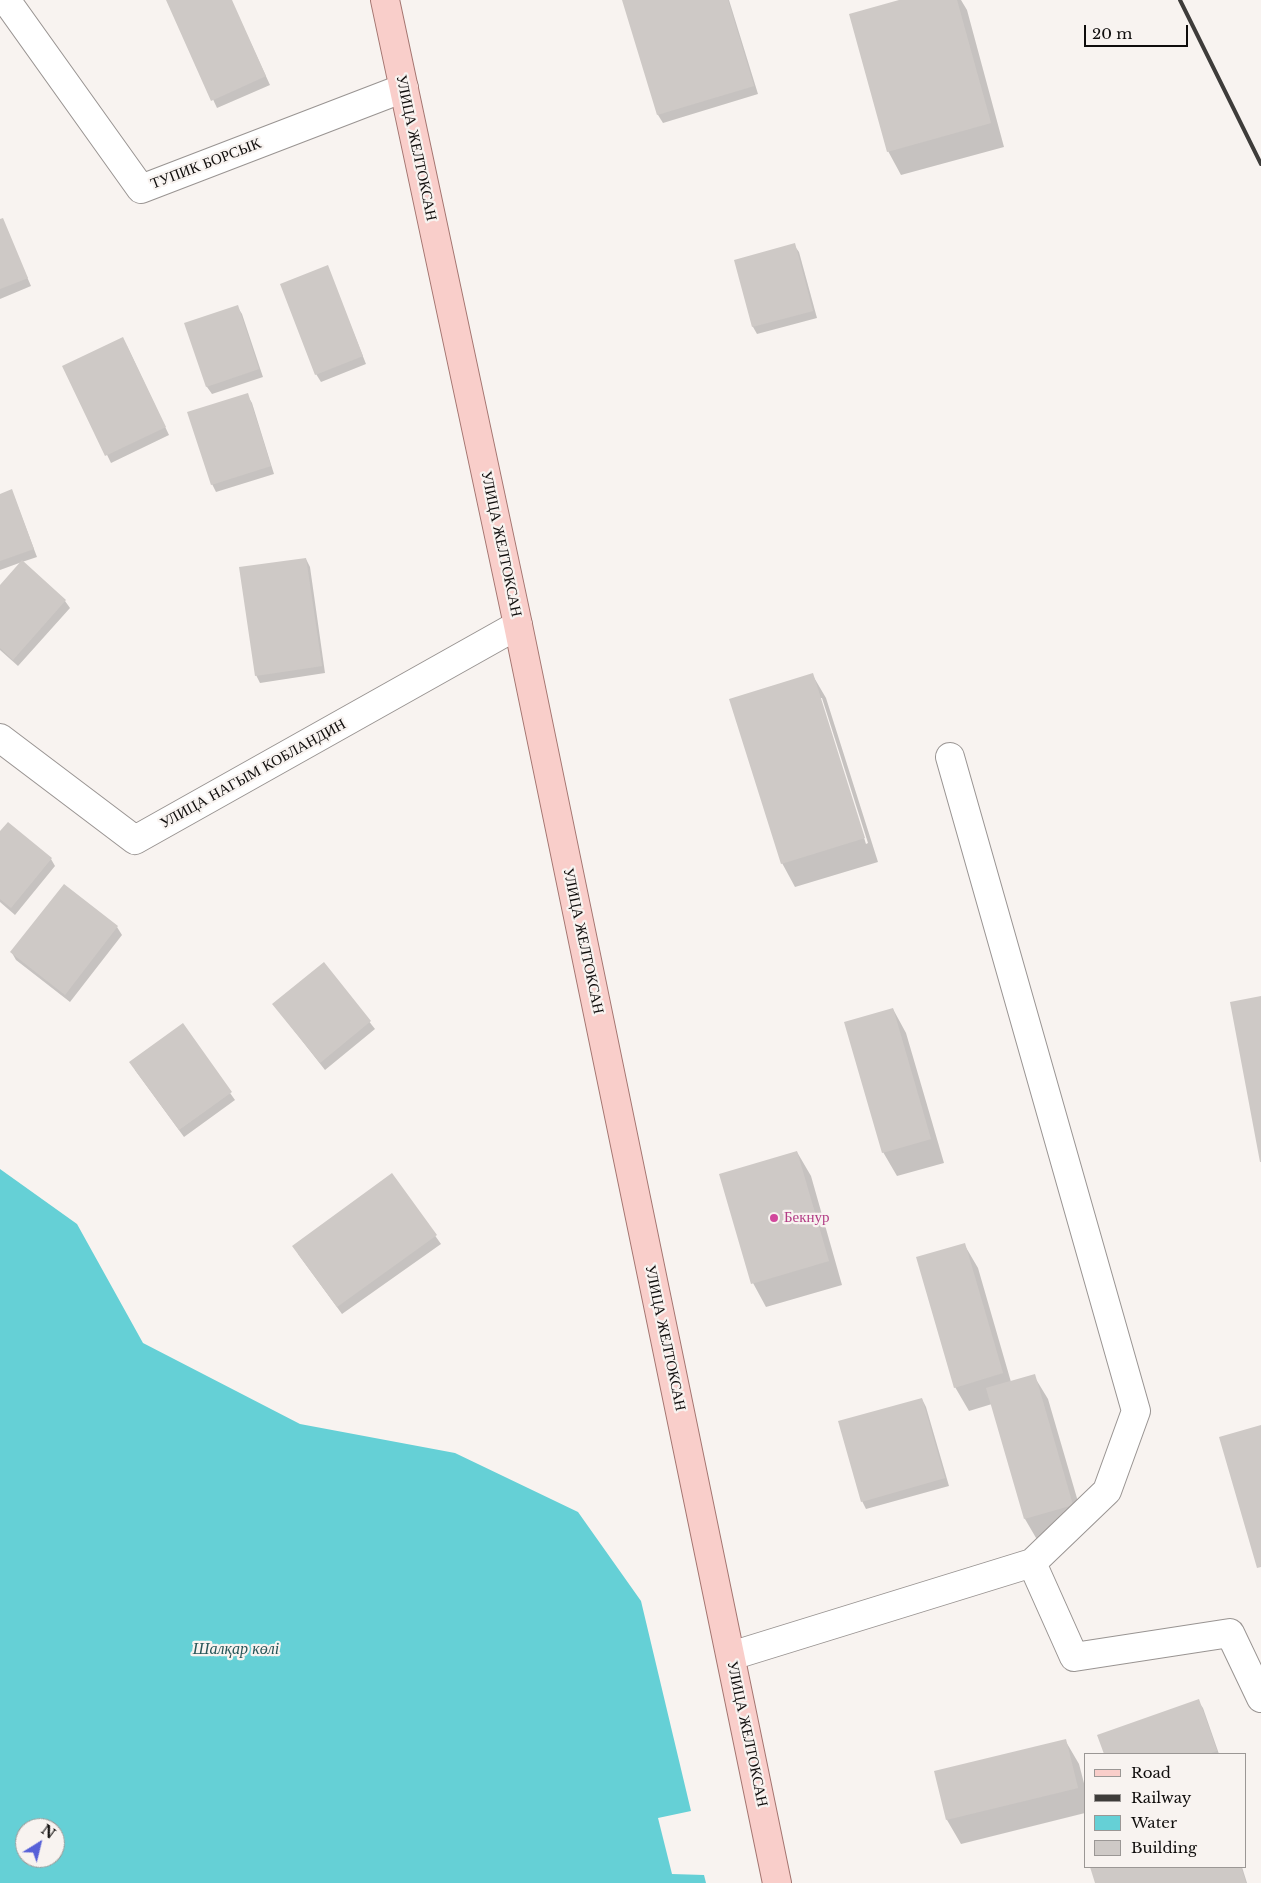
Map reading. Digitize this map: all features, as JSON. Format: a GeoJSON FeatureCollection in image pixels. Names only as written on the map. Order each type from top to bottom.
{"type":"FeatureCollection","features":[{"type":"Feature","properties":{"kind":"main road","name":"УЛИЦА ЖЕЛТОКСАН"},"geometry":{"type":"LineString","coordinates":[[385,0],[518,625],[777,1883]]}},
{"type":"Feature","properties":{"kind":"street","name":"ТУПИК БОРСЫК"},"geometry":{"type":"LineString","coordinates":[[6,0],[141,189],[404,88]]}},
{"type":"Feature","properties":{"kind":"street","name":"УЛИЦА НАГЫМ КОБЛАНДИН"},"geometry":{"type":"LineString","coordinates":[[0,738],[135,840],[518,625]]}},
{"type":"Feature","properties":{"kind":"street"},"geometry":{"type":"LineString","coordinates":[[731,1656],[1032,1563],[1107,1491],[1136,1411],[950,757]]}},
{"type":"Feature","properties":{"kind":"street"},"geometry":{"type":"LineString","coordinates":[[1032,1563],[1074,1658],[1230,1633],[1261,1698]]}},
{"type":"Feature","properties":{"kind":"water","name":"Шалқар көлі"},"geometry":{"type":"Polygon","coordinates":[[[0,1169],[77,1224],[143,1343],[300,1424],[455,1453],[578,1512],[641,1601],[691,1811],[658,1818],[672,1874],[704,1875],[706,1883],[0,1883],[0,1169]]]}},
{"type":"Feature","properties":{"kind":"building"},"geometry":{"type":"Polygon","coordinates":[[[166,0],[232,0],[266,76],[211,101],[166,0]]]}},
{"type":"Feature","properties":{"kind":"building"},"geometry":{"type":"Polygon","coordinates":[[[622,0],[728,0],[754,86],[657,115],[622,0]]]}},
{"type":"Feature","properties":{"kind":"building"},"geometry":{"type":"Polygon","coordinates":[[[899,0],[957,0],[991,123],[887,152],[849,14],[899,0]]]}},
{"type":"Feature","properties":{"kind":"building"},"geometry":{"type":"Polygon","coordinates":[[[3,218],[28,278],[0,289],[0,219],[3,218]]]}},
{"type":"Feature","properties":{"kind":"building"},"geometry":{"type":"Polygon","coordinates":[[[795,243],[813,311],[752,327],[734,260],[795,243]]]}},
{"type":"Feature","properties":{"kind":"building"},"geometry":{"type":"Polygon","coordinates":[[[328,265],[363,356],[315,375],[280,284],[328,265]]]}},
{"type":"Feature","properties":{"kind":"building"},"geometry":{"type":"Polygon","coordinates":[[[238,305],[259,369],[206,387],[184,323],[238,305]]]}},
{"type":"Feature","properties":{"kind":"building"},"geometry":{"type":"Polygon","coordinates":[[[123,337],[166,427],[105,456],[62,366],[123,337]]]}},
{"type":"Feature","properties":{"kind":"building"},"geometry":{"type":"Polygon","coordinates":[[[248,393],[271,466],[211,485],[187,412],[248,393]]]}},
{"type":"Feature","properties":{"kind":"building"},"geometry":{"type":"Polygon","coordinates":[[[12,489],[34,549],[0,561],[0,494],[12,489]]]}},
{"type":"Feature","properties":{"kind":"building"},"geometry":{"type":"Polygon","coordinates":[[[306,558],[322,666],[255,676],[239,567],[306,558]]]}},
{"type":"Feature","properties":{"kind":"building"},"geometry":{"type":"Polygon","coordinates":[[[22,560],[66,600],[13,660],[0,648],[0,585],[22,560]]]}},
{"type":"Feature","properties":{"kind":"building"},"geometry":{"type":"Polygon","coordinates":[[[813,673],[865,838],[781,864],[729,699],[813,673]]]}},
{"type":"Feature","properties":{"kind":"building"},"geometry":{"type":"Polygon","coordinates":[[[8,822],[52,858],[11,908],[0,899],[0,831],[8,822]]]}},
{"type":"Feature","properties":{"kind":"building"},"geometry":{"type":"Polygon","coordinates":[[[64,884],[118,926],[65,995],[10,952],[64,884]]]}},
{"type":"Feature","properties":{"kind":"building"},"geometry":{"type":"Polygon","coordinates":[[[324,962],[371,1021],[320,1063],[272,1004],[324,962]]]}},
{"type":"Feature","properties":{"kind":"building"},"geometry":{"type":"Polygon","coordinates":[[[1261,996],[1261,1162],[1260,1162],[1230,1002],[1261,996]]]}},
{"type":"Feature","properties":{"kind":"building"},"geometry":{"type":"Polygon","coordinates":[[[893,1008],[931,1139],[882,1153],[844,1022],[893,1008]]]}},
{"type":"Feature","properties":{"kind":"building"},"geometry":{"type":"Polygon","coordinates":[[[183,1023],[232,1092],[179,1130],[129,1062],[183,1023]]]}},
{"type":"Feature","properties":{"kind":"building","name":"Бекнур"},"geometry":{"type":"Polygon","coordinates":[[[797,1151],[829,1261],[751,1284],[719,1174],[797,1151]]]}},
{"type":"Feature","properties":{"kind":"building"},"geometry":{"type":"Polygon","coordinates":[[[392,1173],[437,1235],[337,1307],[292,1246],[392,1173]]]}},
{"type":"Feature","properties":{"kind":"building"},"geometry":{"type":"Polygon","coordinates":[[[965,1243],[1003,1373],[954,1388],[916,1257],[965,1243]]]}},
{"type":"Feature","properties":{"kind":"building"},"geometry":{"type":"Polygon","coordinates":[[[1035,1374],[1073,1505],[1024,1519],[986,1388],[1035,1374]]]}},
{"type":"Feature","properties":{"kind":"building"},"geometry":{"type":"Polygon","coordinates":[[[922,1398],[945,1478],[861,1502],[838,1421],[922,1398]]]}},
{"type":"Feature","properties":{"kind":"building"},"geometry":{"type":"Polygon","coordinates":[[[1261,1425],[1261,1567],[1257,1568],[1219,1437],[1261,1425]]]}},
{"type":"Feature","properties":{"kind":"building"},"geometry":{"type":"Polygon","coordinates":[[[1199,1699],[1217,1751],[1211,1753],[1104,1753],[1097,1735],[1199,1699]]]}},
{"type":"Feature","properties":{"kind":"building"},"geometry":{"type":"Polygon","coordinates":[[[1066,1739],[1078,1788],[946,1820],[934,1771],[1066,1739]]]}},
{"type":"Feature","properties":{"kind":"building"},"geometry":{"type":"Polygon","coordinates":[[[1090,1868],[1241,1868],[1246,1883],[1095,1883],[1090,1868]]]}},
{"type":"Feature","properties":{"kind":"railway"},"geometry":{"type":"LineString","coordinates":[[1180,0],[1261,164]]}},
{"type":"Feature","properties":{"kind":"place","name":"Бекнур"},"geometry":{"type":"Point","coordinates":[774,1218]}}]}
